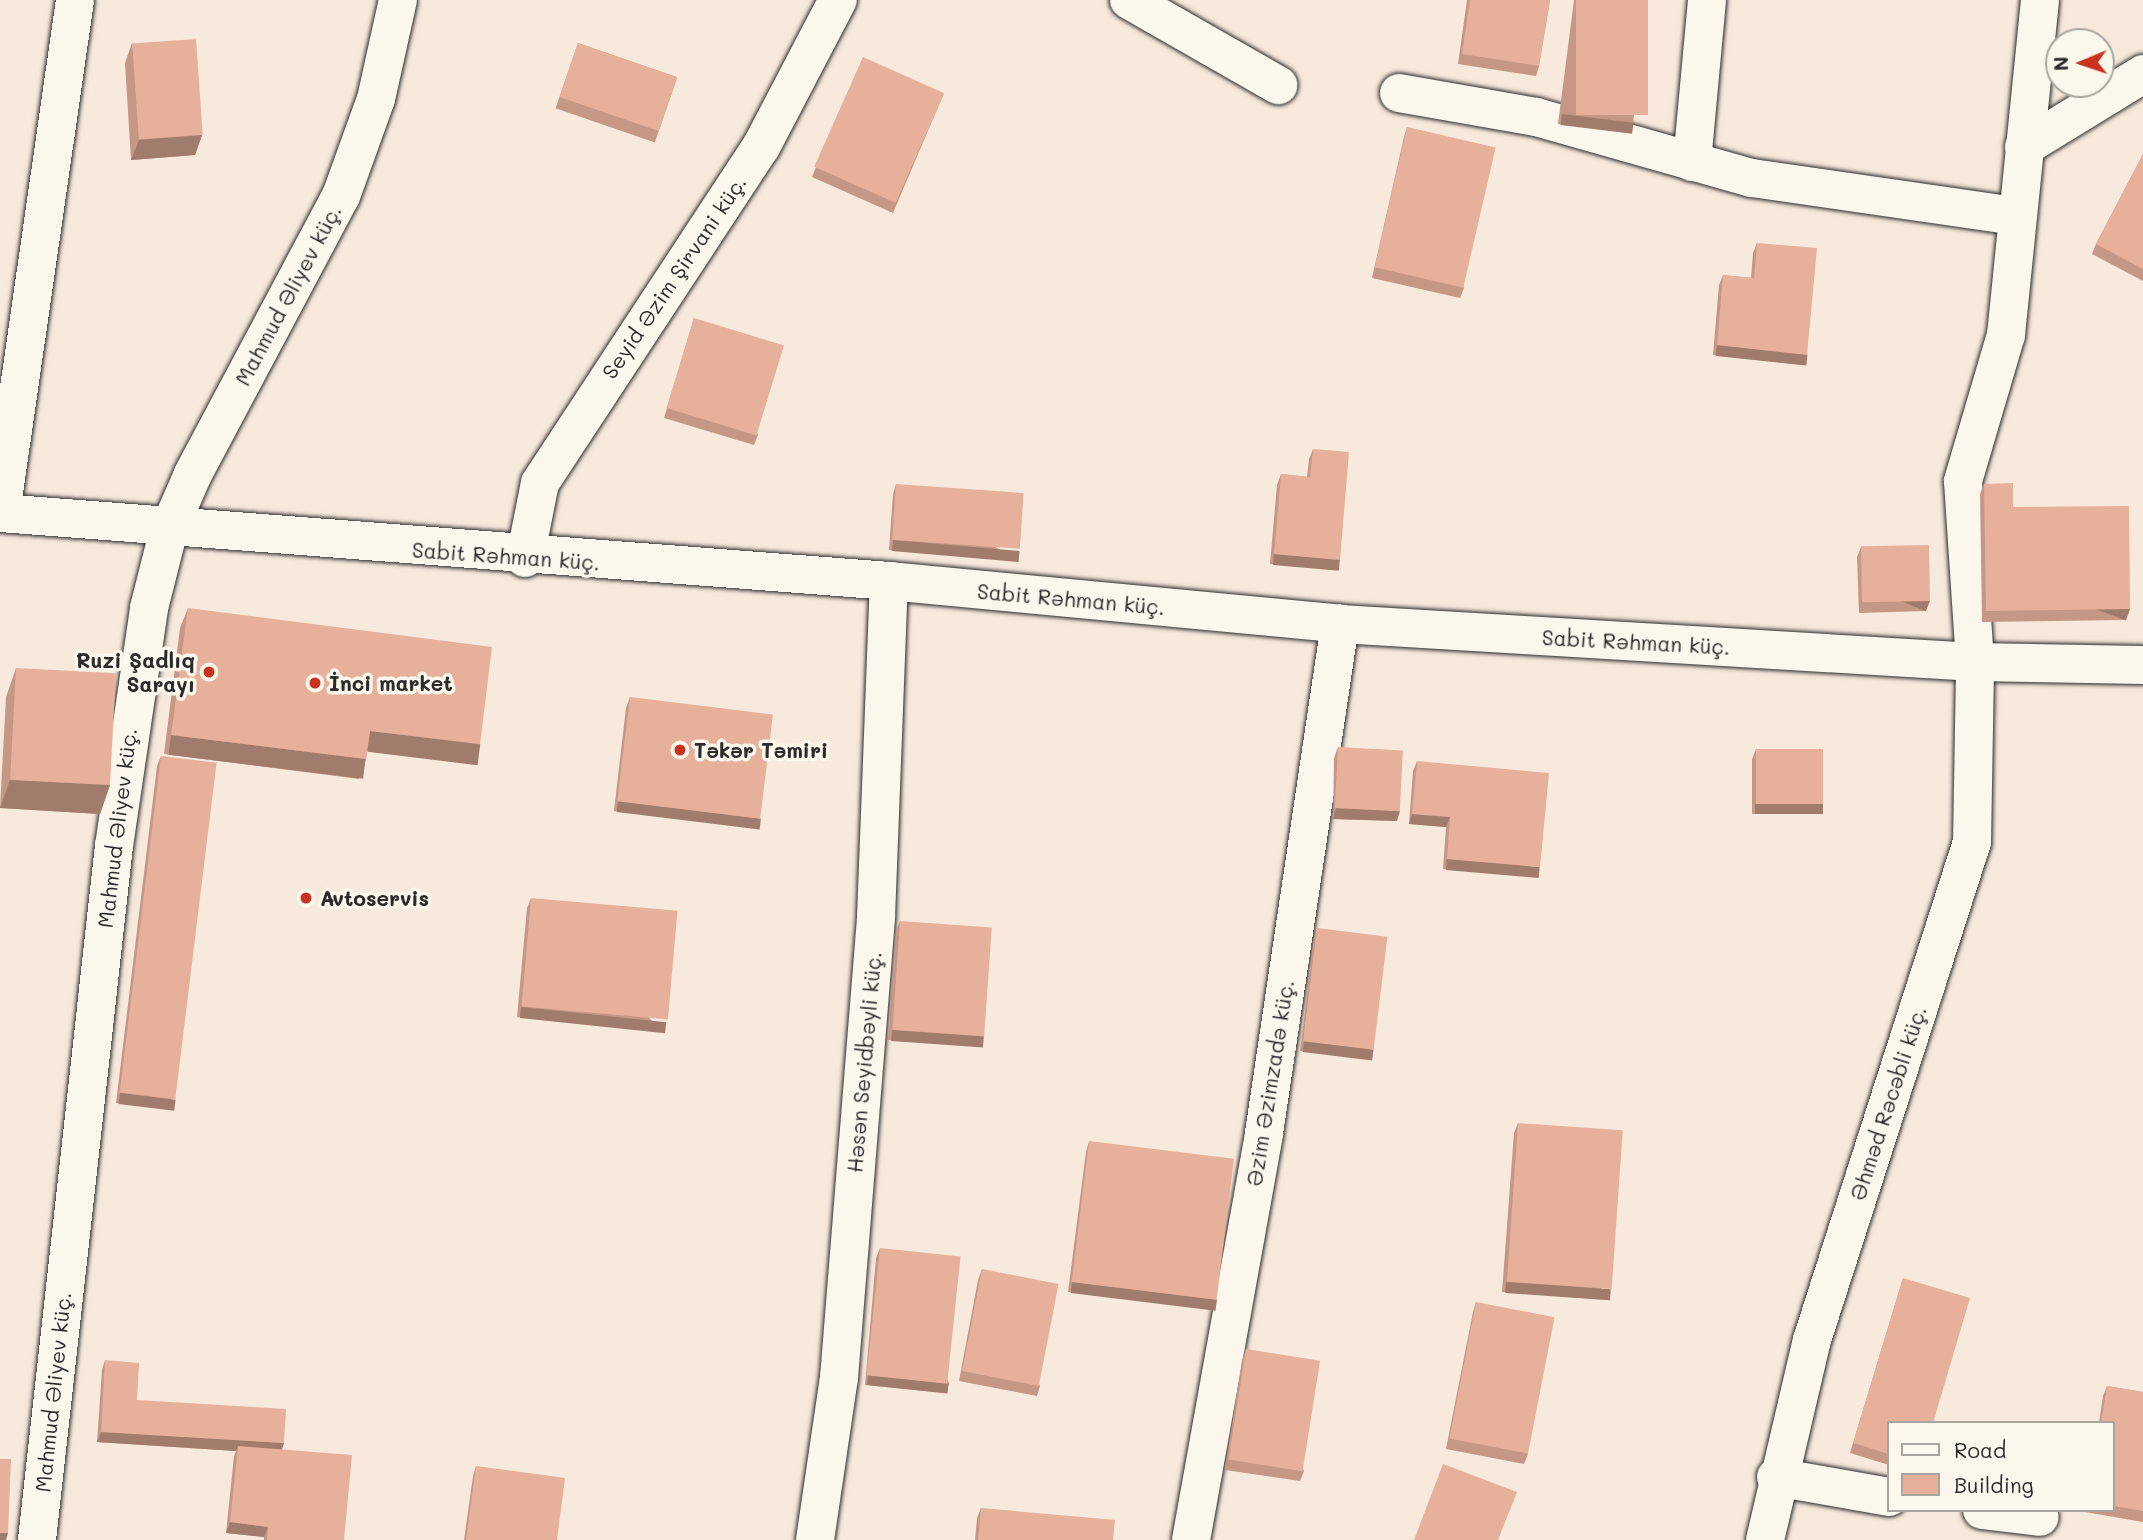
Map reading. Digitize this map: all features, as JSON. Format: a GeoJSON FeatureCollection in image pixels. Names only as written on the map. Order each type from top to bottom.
{"type":"FeatureCollection","features":[{"type":"Feature","properties":{"kind":"street"},"geometry":{"type":"LineString","coordinates":[[0,513],[75,0]]}},
{"type":"Feature","properties":{"kind":"street","name":"Mahmud Əliyev küç."},"geometry":{"type":"LineString","coordinates":[[37,1540],[135,676],[169,529],[341,196],[376,99],[398,0]]}},
{"type":"Feature","properties":{"kind":"street","name":"Seyid Əzim Şirvani küç."},"geometry":{"type":"LineString","coordinates":[[525,558],[540,483],[761,147],[838,0]]}},
{"type":"Feature","properties":{"kind":"street"},"geometry":{"type":"LineString","coordinates":[[1129,0],[1278,85]]}},
{"type":"Feature","properties":{"kind":"street"},"geometry":{"type":"LineString","coordinates":[[1692,162],[1706,0]]}},
{"type":"Feature","properties":{"kind":"street","name":"Əhməd Rəcəbli küç."},"geometry":{"type":"LineString","coordinates":[[1765,1540],[1776,1477],[1812,1340],[1972,842],[1975,662],[1964,481],[2006,335],[2040,0]]}},
{"type":"Feature","properties":{"kind":"street"},"geometry":{"type":"LineString","coordinates":[[2024,147],[2143,74]]}},
{"type":"Feature","properties":{"kind":"street"},"geometry":{"type":"LineString","coordinates":[[1399,93],[1536,117],[1752,178],[2017,216]]}},
{"type":"Feature","properties":{"kind":"street","name":"Sabit Rəhman küç."},"geometry":{"type":"LineString","coordinates":[[0,513],[525,558],[889,581],[1340,624],[1975,662],[2143,665]]}},
{"type":"Feature","properties":{"kind":"street","name":"Həsən Seyidbəyli küç."},"geometry":{"type":"LineString","coordinates":[[815,1540],[839,1378],[876,917],[889,581]]}},
{"type":"Feature","properties":{"kind":"street","name":"Əzim Əzimzadə küç."},"geometry":{"type":"LineString","coordinates":[[1191,1540],[1264,1133],[1340,624]]}},
{"type":"Feature","properties":{"kind":"street"},"geometry":{"type":"LineString","coordinates":[[1776,1477],[1888,1497]]}},
{"type":"Feature","properties":{"kind":"street"},"geometry":{"type":"LineString","coordinates":[[1998,1512],[2039,1517]]}},
{"type":"Feature","properties":{"kind":"building"},"geometry":{"type":"Polygon","coordinates":[[[1470,0],[1550,0],[1539,66],[1462,54],[1470,0]]]}},
{"type":"Feature","properties":{"kind":"building"},"geometry":{"type":"Polygon","coordinates":[[[1576,0],[1648,0],[1648,115],[1576,115],[1576,0]]]}},
{"type":"Feature","properties":{"kind":"building"},"geometry":{"type":"Polygon","coordinates":[[[196,39],[203,135],[139,139],[132,43],[196,39]]]}},
{"type":"Feature","properties":{"kind":"building"},"geometry":{"type":"Polygon","coordinates":[[[578,43],[677,77],[659,131],[559,97],[578,43]]]}},
{"type":"Feature","properties":{"kind":"building"},"geometry":{"type":"Polygon","coordinates":[[[863,57],[944,93],[895,203],[814,167],[863,57]]]}},
{"type":"Feature","properties":{"kind":"building"},"geometry":{"type":"Polygon","coordinates":[[[1407,127],[1496,147],[1463,288],[1375,267],[1407,127]]]}},
{"type":"Feature","properties":{"kind":"building"},"geometry":{"type":"Polygon","coordinates":[[[2143,154],[2143,269],[2096,244],[2143,154]]]}},
{"type":"Feature","properties":{"kind":"building"},"geometry":{"type":"Polygon","coordinates":[[[1757,243],[1817,248],[1807,355],[1717,345],[1723,275],[1754,278],[1757,243]]]}},
{"type":"Feature","properties":{"kind":"building"},"geometry":{"type":"Polygon","coordinates":[[[694,318],[784,345],[756,435],[667,408],[694,318]]]}},
{"type":"Feature","properties":{"kind":"building"},"geometry":{"type":"Polygon","coordinates":[[[1313,449],[1349,452],[1340,560],[1274,554],[1281,474],[1310,477],[1313,449]]]}},
{"type":"Feature","properties":{"kind":"building"},"geometry":{"type":"Polygon","coordinates":[[[2013,483],[2013,507],[2129,506],[2130,609],[1986,611],[1984,484],[2013,483]]]}},
{"type":"Feature","properties":{"kind":"building"},"geometry":{"type":"Polygon","coordinates":[[[896,484],[1024,493],[1020,549],[892,540],[896,484]]]}},
{"type":"Feature","properties":{"kind":"building"},"geometry":{"type":"Polygon","coordinates":[[[1929,545],[1930,601],[1862,602],[1861,546],[1929,545]]]}},
{"type":"Feature","properties":{"kind":"building"},"geometry":{"type":"Polygon","coordinates":[[[188,608],[492,647],[480,744],[370,731],[366,759],[171,735],[188,608]]]}},
{"type":"Feature","properties":{"kind":"building"},"geometry":{"type":"Polygon","coordinates":[[[16,668],[116,673],[110,785],[10,780],[16,668]]]}},
{"type":"Feature","properties":{"kind":"building"},"geometry":{"type":"Polygon","coordinates":[[[630,697],[773,715],[760,819],[617,801],[630,697]]]}},
{"type":"Feature","properties":{"kind":"building"},"geometry":{"type":"Polygon","coordinates":[[[1338,747],[1403,750],[1400,811],[1335,808],[1338,747]]]}},
{"type":"Feature","properties":{"kind":"building"},"geometry":{"type":"Polygon","coordinates":[[[1756,749],[1823,749],[1823,804],[1756,804],[1756,749]]]}},
{"type":"Feature","properties":{"kind":"building"},"geometry":{"type":"Polygon","coordinates":[[[161,756],[217,763],[175,1099],[120,1092],[161,756]]]}},
{"type":"Feature","properties":{"kind":"building"},"geometry":{"type":"Polygon","coordinates":[[[1417,761],[1549,773],[1540,867],[1447,859],[1450,817],[1412,814],[1417,761]]]}},
{"type":"Feature","properties":{"kind":"building"},"geometry":{"type":"Polygon","coordinates":[[[531,898],[677,911],[668,1019],[522,1007],[531,898]]]}},
{"type":"Feature","properties":{"kind":"building"},"geometry":{"type":"Polygon","coordinates":[[[900,921],[992,927],[984,1036],[892,1030],[900,921]]]}},
{"type":"Feature","properties":{"kind":"building"},"geometry":{"type":"Polygon","coordinates":[[[1317,928],[1387,937],[1374,1050],[1303,1041],[1317,928]]]}},
{"type":"Feature","properties":{"kind":"building"},"geometry":{"type":"Polygon","coordinates":[[[1518,1123],[1623,1130],[1612,1289],[1507,1282],[1518,1123]]]}},
{"type":"Feature","properties":{"kind":"building"},"geometry":{"type":"Polygon","coordinates":[[[1089,1141],[1234,1159],[1217,1300],[1072,1282],[1089,1141]]]}},
{"type":"Feature","properties":{"kind":"building"},"geometry":{"type":"Polygon","coordinates":[[[880,1248],[961,1256],[947,1384],[867,1375],[880,1248]]]}},
{"type":"Feature","properties":{"kind":"building"},"geometry":{"type":"Polygon","coordinates":[[[982,1269],[1059,1284],[1039,1386],[962,1371],[982,1269]]]}},
{"type":"Feature","properties":{"kind":"building"},"geometry":{"type":"Polygon","coordinates":[[[1903,1278],[1970,1298],[1934,1421],[1888,1421],[1888,1454],[1853,1443],[1903,1278]]]}},
{"type":"Feature","properties":{"kind":"building"},"geometry":{"type":"Polygon","coordinates":[[[1476,1302],[1555,1317],[1528,1454],[1449,1438],[1476,1302]]]}},
{"type":"Feature","properties":{"kind":"building"},"geometry":{"type":"Polygon","coordinates":[[[1246,1349],[1320,1361],[1303,1471],[1228,1460],[1246,1349]]]}},
{"type":"Feature","properties":{"kind":"building"},"geometry":{"type":"Polygon","coordinates":[[[105,1360],[139,1363],[137,1400],[286,1409],[284,1443],[101,1432],[105,1360]]]}},
{"type":"Feature","properties":{"kind":"building"},"geometry":{"type":"Polygon","coordinates":[[[2107,1386],[2143,1392],[2143,1511],[2115,1506],[2115,1421],[2101,1421],[2107,1386]]]}},
{"type":"Feature","properties":{"kind":"building"},"geometry":{"type":"Polygon","coordinates":[[[238,1446],[352,1455],[344,1540],[267,1540],[268,1527],[230,1522],[238,1446]]]}},
{"type":"Feature","properties":{"kind":"building"},"geometry":{"type":"Polygon","coordinates":[[[0,1459],[11,1459],[8,1533],[0,1533],[0,1459]]]}},
{"type":"Feature","properties":{"kind":"building"},"geometry":{"type":"Polygon","coordinates":[[[1443,1464],[1517,1492],[1498,1540],[1414,1540],[1443,1464]]]}},
{"type":"Feature","properties":{"kind":"building"},"geometry":{"type":"Polygon","coordinates":[[[476,1466],[565,1478],[557,1540],[466,1540],[476,1466]]]}},
{"type":"Feature","properties":{"kind":"building"},"geometry":{"type":"Polygon","coordinates":[[[981,1508],[1115,1520],[1113,1540],[978,1540],[981,1508]]]}},
{"type":"Feature","properties":{"kind":"place","name":"Ruzi Şadlıq Sarayı"},"geometry":{"type":"Point","coordinates":[209,672]}},
{"type":"Feature","properties":{"kind":"place","name":"İnci market"},"geometry":{"type":"Point","coordinates":[315,683]}},
{"type":"Feature","properties":{"kind":"place","name":"Təkər Təmiri"},"geometry":{"type":"Point","coordinates":[680,750]}},
{"type":"Feature","properties":{"kind":"place","name":"Avtoservis"},"geometry":{"type":"Point","coordinates":[306,898]}}]}
